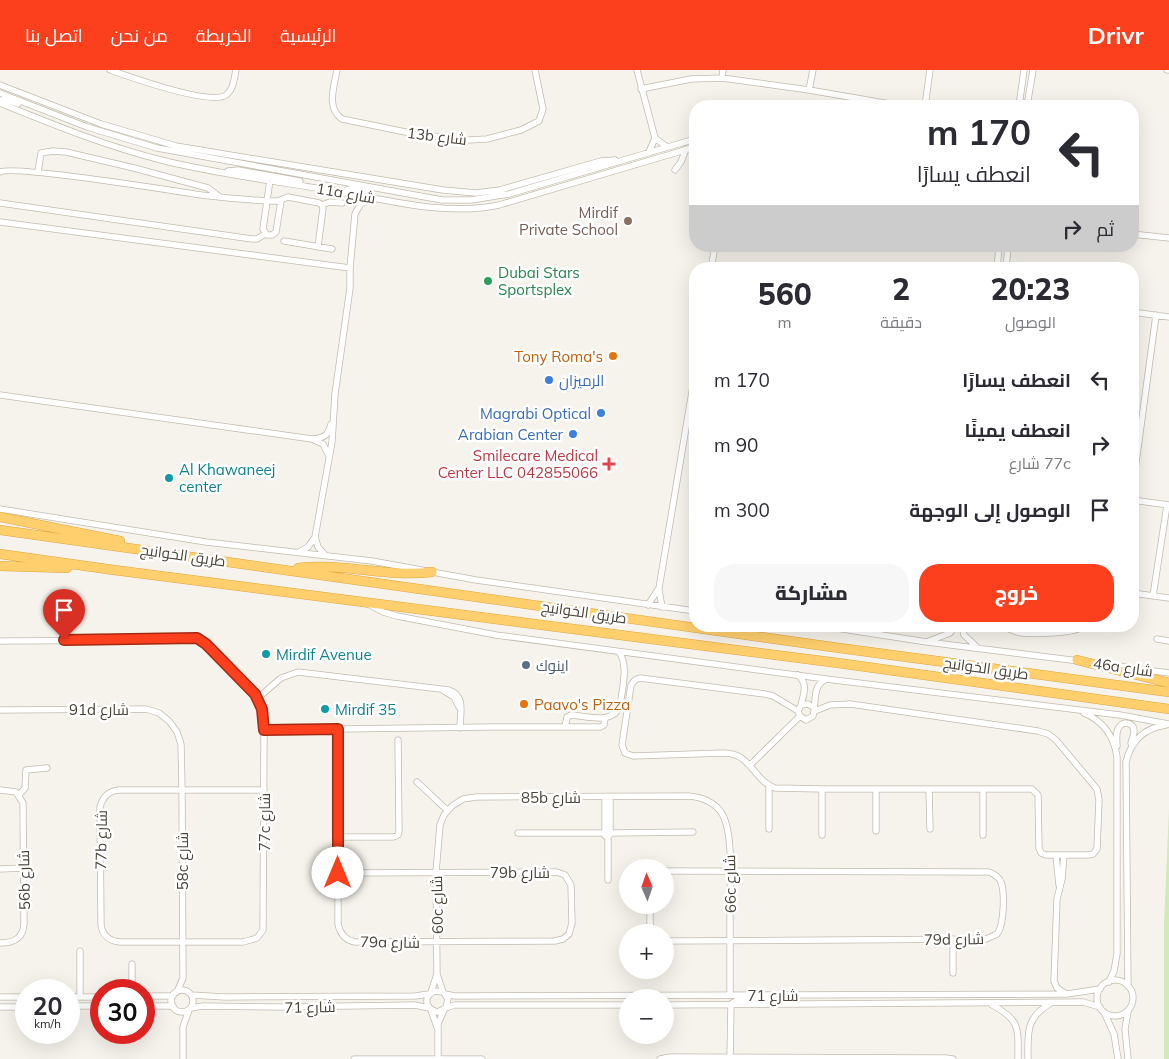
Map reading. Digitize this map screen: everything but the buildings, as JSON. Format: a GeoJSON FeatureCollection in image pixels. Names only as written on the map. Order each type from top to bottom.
{"type":"FeatureCollection","features":[{"type":"Feature","properties":{"kind":"highway"},"geometry":{"type":"LineString","coordinates":[[0,517],[101,537],[156,552]]}},
{"type":"Feature","properties":{"kind":"highway","name":"طريق الخوانيج"},"geometry":{"type":"LineString","coordinates":[[0,530],[689,626]]}},
{"type":"Feature","properties":{"kind":"highway","name":"طريق الخوانيج"},"geometry":{"type":"LineString","coordinates":[[0,554],[838,663],[1169,709]]}},
{"type":"Feature","properties":{"kind":"highway"},"geometry":{"type":"LineString","coordinates":[[0,566],[114,570]]}},
{"type":"Feature","properties":{"kind":"highway"},"geometry":{"type":"LineString","coordinates":[[289,570],[320,566],[399,575],[432,572]]}},
{"type":"Feature","properties":{"kind":"highway","name":"طريق الخوانيج"},"geometry":{"type":"LineString","coordinates":[[735,632],[1169,692]]}},
{"type":"Feature","properties":{"kind":"highway"},"geometry":{"type":"LineString","coordinates":[[1077,660],[1169,683]]}},
{"type":"Feature","properties":{"kind":"street"},"geometry":{"type":"LineString","coordinates":[[110,70],[165,87],[213,98],[222,97],[230,91],[236,70]]}},
{"type":"Feature","properties":{"kind":"street","name":"13b شارع"},"geometry":{"type":"LineString","coordinates":[[337,70],[332,102],[335,113],[342,120],[415,134],[468,140],[487,139],[521,130],[539,120],[543,109],[535,70]]}},
{"type":"Feature","properties":{"kind":"street"},"geometry":{"type":"LineString","coordinates":[[637,70],[655,138],[667,147]]}},
{"type":"Feature","properties":{"kind":"street"},"geometry":{"type":"LineString","coordinates":[[722,78],[723,70]]}},
{"type":"Feature","properties":{"kind":"street"},"geometry":{"type":"LineString","coordinates":[[809,90],[813,70]]}},
{"type":"Feature","properties":{"kind":"street"},"geometry":{"type":"LineString","coordinates":[[926,100],[930,70]]}},
{"type":"Feature","properties":{"kind":"street"},"geometry":{"type":"LineString","coordinates":[[1020,100],[1024,70]]}},
{"type":"Feature","properties":{"kind":"street"},"geometry":{"type":"LineString","coordinates":[[1028,100],[1033,70]]}},
{"type":"Feature","properties":{"kind":"street"},"geometry":{"type":"LineString","coordinates":[[642,90],[683,80],[722,78],[867,100]]}},
{"type":"Feature","properties":{"kind":"street","name":"11a شارع"},"geometry":{"type":"LineString","coordinates":[[0,85],[101,124],[176,146],[442,190],[476,193],[508,189],[601,161],[620,161]]}},
{"type":"Feature","properties":{"kind":"street","name":"11a شارع"},"geometry":{"type":"LineString","coordinates":[[0,92],[87,127],[181,153],[442,200],[484,199],[510,194],[689,139]]}},
{"type":"Feature","properties":{"kind":"street"},"geometry":{"type":"LineString","coordinates":[[0,102],[6,100],[28,107],[35,107]]}},
{"type":"Feature","properties":{"kind":"street","name":"11a شارع"},"geometry":{"type":"LineString","coordinates":[[0,102],[79,134],[130,151],[184,165],[372,198],[445,208],[470,209],[489,207],[689,148]]}},
{"type":"Feature","properties":{"kind":"street"},"geometry":{"type":"LineString","coordinates":[[649,152],[655,138]]}},
{"type":"Feature","properties":{"kind":"street"},"geometry":{"type":"LineString","coordinates":[[675,170],[681,162],[686,149]]}},
{"type":"Feature","properties":{"kind":"street"},"geometry":{"type":"LineString","coordinates":[[38,172],[41,153],[48,151],[62,152],[134,168],[208,188],[220,197]]}},
{"type":"Feature","properties":{"kind":"street"},"geometry":{"type":"LineString","coordinates":[[241,158],[248,165]]}},
{"type":"Feature","properties":{"kind":"street"},"geometry":{"type":"LineString","coordinates":[[0,172],[6,170],[38,172],[220,197],[267,201],[281,200],[288,197],[322,205],[330,202],[342,203]]}},
{"type":"Feature","properties":{"kind":"street"},"geometry":{"type":"LineString","coordinates":[[223,172],[238,170],[323,185],[330,180]]}},
{"type":"Feature","properties":{"kind":"street"},"geometry":{"type":"LineString","coordinates":[[265,234],[263,229],[270,180]]}},
{"type":"Feature","properties":{"kind":"street"},"geometry":{"type":"LineString","coordinates":[[344,193],[350,188],[373,192],[386,191]]}},
{"type":"Feature","properties":{"kind":"street"},"geometry":{"type":"LineString","coordinates":[[297,553],[308,546],[315,536],[330,457],[335,394],[349,294],[356,211],[362,202],[372,198]]}},
{"type":"Feature","properties":{"kind":"street"},"geometry":{"type":"LineString","coordinates":[[0,203],[257,239],[265,234],[272,235],[276,232],[281,200]]}},
{"type":"Feature","properties":{"kind":"street"},"geometry":{"type":"LineString","coordinates":[[318,247],[322,205]]}},
{"type":"Feature","properties":{"kind":"street"},"geometry":{"type":"LineString","coordinates":[[0,222],[350,268]]}},
{"type":"Feature","properties":{"kind":"street"},"geometry":{"type":"LineString","coordinates":[[1139,235],[1169,238]]}},
{"type":"Feature","properties":{"kind":"street"},"geometry":{"type":"LineString","coordinates":[[284,242],[332,249]]}},
{"type":"Feature","properties":{"kind":"street"},"geometry":{"type":"LineString","coordinates":[[1139,313],[1169,317]]}},
{"type":"Feature","properties":{"kind":"street"},"geometry":{"type":"LineString","coordinates":[[1139,440],[1156,315]]}},
{"type":"Feature","properties":{"kind":"street"},"geometry":{"type":"LineString","coordinates":[[0,395],[312,439],[324,438],[333,419]]}},
{"type":"Feature","properties":{"kind":"street"},"geometry":{"type":"LineString","coordinates":[[662,608],[659,588],[689,410]]}},
{"type":"Feature","properties":{"kind":"street"},"geometry":{"type":"LineString","coordinates":[[312,439],[323,444],[330,457]]}},
{"type":"Feature","properties":{"kind":"street"},"geometry":{"type":"LineString","coordinates":[[1139,501],[1168,505],[1153,596]]}},
{"type":"Feature","properties":{"kind":"street"},"geometry":{"type":"LineString","coordinates":[[0,509],[55,516],[190,539],[372,561],[689,611]]}},
{"type":"Feature","properties":{"kind":"street"},"geometry":{"type":"LineString","coordinates":[[315,536],[318,546],[325,555]]}},
{"type":"Feature","properties":{"kind":"street"},"geometry":{"type":"LineString","coordinates":[[648,606],[659,588]]}},
{"type":"Feature","properties":{"kind":"street"},"geometry":{"type":"LineString","coordinates":[[1139,594],[1169,598]]}},
{"type":"Feature","properties":{"kind":"street"},"geometry":{"type":"LineString","coordinates":[[364,602],[383,612],[404,618],[496,635],[826,679],[1120,715],[1169,724]]}},
{"type":"Feature","properties":{"kind":"street","name":"46a شارع"},"geometry":{"type":"LineString","coordinates":[[862,632],[1169,673]]}},
{"type":"Feature","properties":{"kind":"street"},"geometry":{"type":"LineString","coordinates":[[927,642],[951,632]]}},
{"type":"Feature","properties":{"kind":"street"},"geometry":{"type":"LineString","coordinates":[[963,632],[964,635],[979,648]]}},
{"type":"Feature","properties":{"kind":"street","name":"77c شارع"},"geometry":{"type":"LineString","coordinates":[[0,641],[181,640],[196,642],[211,649],[258,698],[262,709],[264,730],[264,925],[257,938],[248,942],[182,942]]}},
{"type":"Feature","properties":{"kind":"street"},"geometry":{"type":"LineString","coordinates":[[1157,640],[1169,641]]}},
{"type":"Feature","properties":{"kind":"street"},"geometry":{"type":"LineString","coordinates":[[565,728],[568,717],[571,715],[605,718],[615,715],[620,706],[624,666],[623,658],[619,652]]}},
{"type":"Feature","properties":{"kind":"street"},"geometry":{"type":"LineString","coordinates":[[258,698],[272,684],[289,674],[309,673],[449,690],[457,695],[461,703],[460,728]]}},
{"type":"Feature","properties":{"kind":"street"},"geometry":{"type":"LineString","coordinates":[[798,675],[803,682],[805,690],[801,709],[804,719],[809,719],[813,716],[818,686],[826,679]]}},
{"type":"Feature","properties":{"kind":"street"},"geometry":{"type":"LineString","coordinates":[[637,678],[765,694],[801,709],[814,709],[830,705],[850,704],[1034,730],[1048,734],[1056,740],[1093,782],[1098,796],[1097,846],[1095,852],[1090,855],[1043,855],[1039,850],[1038,797],[1035,790],[1032,789],[777,788],[769,786],[738,756],[728,753],[633,756],[624,751],[622,743],[633,682],[637,678]]}},
{"type":"Feature","properties":{"kind":"street"},"geometry":{"type":"LineString","coordinates":[[750,766],[801,709]]}},
{"type":"Feature","properties":{"kind":"street","name":"91d شارع"},"geometry":{"type":"LineString","coordinates":[[0,710],[146,710],[159,713],[169,721],[177,732],[180,744]]}},
{"type":"Feature","properties":{"kind":"street"},"geometry":{"type":"LineString","coordinates":[[1077,710],[1094,718],[1108,732],[1114,744],[1117,757]]}},
{"type":"Feature","properties":{"kind":"street"},"geometry":{"type":"LineString","coordinates":[[264,730],[602,727],[605,718]]}},
{"type":"Feature","properties":{"kind":"street"},"geometry":{"type":"LineString","coordinates":[[1118,1059],[1114,1034],[1100,1007],[1098,998],[1100,989],[1109,982],[1114,971],[1117,954],[1117,757],[1118,731],[1124,723],[1132,725],[1134,730],[1125,769],[1128,986]]}},
{"type":"Feature","properties":{"kind":"street"},"geometry":{"type":"LineString","coordinates":[[1127,755],[1142,734],[1153,728],[1169,724]]}},
{"type":"Feature","properties":{"kind":"street","name":"79a شارع"},"geometry":{"type":"LineString","coordinates":[[338,729],[339,929],[345,938],[355,942],[437,942]]}},
{"type":"Feature","properties":{"kind":"street"},"geometry":{"type":"LineString","coordinates":[[338,837],[392,837],[398,834],[398,740]]}},
{"type":"Feature","properties":{"kind":"street","name":"58c شارع"},"geometry":{"type":"LineString","coordinates":[[180,744],[183,978],[190,994]]}},
{"type":"Feature","properties":{"kind":"street"},"geometry":{"type":"LineString","coordinates":[[0,790],[12,790],[19,795],[25,788],[26,770],[47,768]]}},
{"type":"Feature","properties":{"kind":"street"},"geometry":{"type":"LineString","coordinates":[[417,782],[447,810]]}},
{"type":"Feature","properties":{"kind":"street"},"geometry":{"type":"LineString","coordinates":[[769,786],[769,829]]}},
{"type":"Feature","properties":{"kind":"street"},"geometry":{"type":"LineString","coordinates":[[822,789],[822,835]]}},
{"type":"Feature","properties":{"kind":"street"},"geometry":{"type":"LineString","coordinates":[[876,789],[876,831]]}},
{"type":"Feature","properties":{"kind":"street"},"geometry":{"type":"LineString","coordinates":[[929,789],[930,829]]}},
{"type":"Feature","properties":{"kind":"street"},"geometry":{"type":"LineString","coordinates":[[983,789],[983,835]]}},
{"type":"Feature","properties":{"kind":"street","name":"77b شارع"},"geometry":{"type":"LineString","coordinates":[[182,942],[115,942],[103,933],[101,924],[100,807],[104,798],[116,790],[264,790]]}},
{"type":"Feature","properties":{"kind":"street","name":"56b شارع"},"geometry":{"type":"LineString","coordinates":[[0,943],[7,943],[20,937],[24,929],[24,808],[19,795]]}},
{"type":"Feature","properties":{"kind":"street"},"geometry":{"type":"LineString","coordinates":[[607,796],[608,880]]}},
{"type":"Feature","properties":{"kind":"street","name":"85b شارع"},"geometry":{"type":"LineString","coordinates":[[447,810],[463,799],[476,797],[688,796]]}},
{"type":"Feature","properties":{"kind":"street","name":"66c شارع"},"geometry":{"type":"LineString","coordinates":[[688,796],[706,800],[721,812],[728,829],[730,995]]}},
{"type":"Feature","properties":{"kind":"street","name":"60c شارع"},"geometry":{"type":"LineString","coordinates":[[430,993],[437,974],[436,872],[438,837],[441,820],[447,810]]}},
{"type":"Feature","properties":{"kind":"street"},"geometry":{"type":"LineString","coordinates":[[518,833],[693,832]]}},
{"type":"Feature","properties":{"kind":"street"},"geometry":{"type":"LineString","coordinates":[[1056,855],[1060,885]]}},
{"type":"Feature","properties":{"kind":"street"},"geometry":{"type":"LineString","coordinates":[[1043,993],[1049,989],[1054,981],[1057,899],[1064,855]]}},
{"type":"Feature","properties":{"kind":"street"},"geometry":{"type":"LineString","coordinates":[[0,869],[23,868]]}},
{"type":"Feature","properties":{"kind":"street","name":"79d شارع"},"geometry":{"type":"LineString","coordinates":[[674,871],[986,871],[999,879],[1002,888],[1002,923],[999,932],[989,938],[674,941]]}},
{"type":"Feature","properties":{"kind":"street","name":"79b شارع"},"geometry":{"type":"LineString","coordinates":[[338,873],[557,872],[568,878],[572,889],[572,927],[569,934],[563,939],[555,941],[437,942]]}},
{"type":"Feature","properties":{"kind":"street"},"geometry":{"type":"LineString","coordinates":[[953,939],[953,973]]}},
{"type":"Feature","properties":{"kind":"street"},"geometry":{"type":"LineString","coordinates":[[80,951],[80,979]]}},
{"type":"Feature","properties":{"kind":"street"},"geometry":{"type":"LineString","coordinates":[[132,964],[132,979]]}},
{"type":"Feature","properties":{"kind":"street","name":"60c شارع"},"geometry":{"type":"LineString","coordinates":[[437,974],[444,993]]}},
{"type":"Feature","properties":{"kind":"street","name":"58c شارع"},"geometry":{"type":"LineString","coordinates":[[175,994],[183,978]]}},
{"type":"Feature","properties":{"kind":"street"},"geometry":{"type":"LineString","coordinates":[[1054,981],[1060,990],[1067,994]]}},
{"type":"Feature","properties":{"kind":"street"},"geometry":{"type":"LineString","coordinates":[[1109,982],[1119,981],[1128,986],[1132,992],[1132,1005],[1128,1011],[1125,1029],[1128,1059]]}},
{"type":"Feature","properties":{"kind":"street","name":"شارع 71"},"geometry":{"type":"LineString","coordinates":[[444,993],[455,996],[1067,994],[1100,989]]}},
{"type":"Feature","properties":{"kind":"street"},"geometry":{"type":"LineString","coordinates":[[155,995],[175,994],[182,990],[190,994],[193,1000],[183,1027],[183,1059]]}},
{"type":"Feature","properties":{"kind":"street"},"geometry":{"type":"LineString","coordinates":[[438,1030],[426,1000],[430,993],[437,990],[444,993],[448,1002],[438,1030],[438,1059]]}},
{"type":"Feature","properties":{"kind":"street","name":"شارع 71"},"geometry":{"type":"LineString","coordinates":[[190,994],[225,997],[418,996],[430,993]]}},
{"type":"Feature","properties":{"kind":"street"},"geometry":{"type":"LineString","coordinates":[[175,994],[171,1001],[183,1027]]}},
{"type":"Feature","properties":{"kind":"street"},"geometry":{"type":"LineString","coordinates":[[730,1058],[731,1004],[737,1000],[771,1000],[772,994]]}},
{"type":"Feature","properties":{"kind":"street"},"geometry":{"type":"LineString","coordinates":[[0,997],[15,997]]}},
{"type":"Feature","properties":{"kind":"street"},"geometry":{"type":"LineString","coordinates":[[80,997],[90,997]]}},
{"type":"Feature","properties":{"kind":"street","name":"شارع 71"},"geometry":{"type":"LineString","coordinates":[[674,1005],[1083,1002],[1100,1007]]}},
{"type":"Feature","properties":{"kind":"street"},"geometry":{"type":"LineString","coordinates":[[1028,1059],[1030,1024],[1037,1013],[1051,1003]]}},
{"type":"Feature","properties":{"kind":"street"},"geometry":{"type":"LineString","coordinates":[[990,1004],[1007,1013],[1015,1023],[1018,1036],[1018,1059]]}},
{"type":"Feature","properties":{"kind":"street","name":"شارع 71"},"geometry":{"type":"LineString","coordinates":[[190,1009],[203,1006],[415,1005],[430,1009]]}},
{"type":"Feature","properties":{"kind":"street"},"geometry":{"type":"LineString","coordinates":[[430,1009],[438,1012],[455,1005],[619,1005]]}},
{"type":"Feature","properties":{"kind":"street"},"geometry":{"type":"LineString","coordinates":[[0,1007],[15,1007]]}},
{"type":"Feature","properties":{"kind":"street"},"geometry":{"type":"LineString","coordinates":[[155,1007],[174,1008],[181,1012],[190,1009]]}},
{"type":"Feature","properties":{"kind":"street"},"geometry":{"type":"LineString","coordinates":[[1104,1012],[1118,1016],[1128,1011]]}},
{"type":"Feature","properties":{"kind":"street"},"geometry":{"type":"LineString","coordinates":[[660,1059],[670,1057],[953,1059]]}},
{"type":"Feature","properties":{"kind":"street"},"geometry":{"type":"LineString","coordinates":[[354,1059],[482,1059]]}},
{"type":"Feature","properties":{"kind":"green space"},"geometry":{"type":"Polygon","coordinates":[[[1169,809],[1169,1059],[1164,1059],[1164,924],[1169,809]]]}},
{"type":"Feature","properties":{"kind":"place","name":"Mirdif Private School"},"geometry":{"type":"Point","coordinates":[628,221]}},
{"type":"Feature","properties":{"kind":"place","name":"Dubai Stars Sportsplex"},"geometry":{"type":"Point","coordinates":[488,281]}},
{"type":"Feature","properties":{"kind":"place","name":"Tony Roma's"},"geometry":{"type":"Point","coordinates":[613,356]}},
{"type":"Feature","properties":{"kind":"place","name":"الرميزان"},"geometry":{"type":"Point","coordinates":[549,380]}},
{"type":"Feature","properties":{"kind":"place","name":"Magrabi Optical"},"geometry":{"type":"Point","coordinates":[601,413]}},
{"type":"Feature","properties":{"kind":"place","name":"Arabian Center"},"geometry":{"type":"Point","coordinates":[573,434]}},
{"type":"Feature","properties":{"kind":"place","name":"Smilecare Medical Center LLC 042855066"},"geometry":{"type":"Point","coordinates":[609,464]}},
{"type":"Feature","properties":{"kind":"place","name":"Al Khawaneej center"},"geometry":{"type":"Point","coordinates":[169,478]}},
{"type":"Feature","properties":{"kind":"place","name":"Mirdif Avenue"},"geometry":{"type":"Point","coordinates":[266,654]}},
{"type":"Feature","properties":{"kind":"place","name":"اينوك"},"geometry":{"type":"Point","coordinates":[526,665]}},
{"type":"Feature","properties":{"kind":"place","name":"Paavo's Pizza"},"geometry":{"type":"Point","coordinates":[524,704]}},
{"type":"Feature","properties":{"kind":"place","name":"Mirdif 35"},"geometry":{"type":"Point","coordinates":[325,709]}},
{"type":"Feature","properties":{"kind":"route"},"geometry":{"type":"LineString","coordinates":[[64,640],[181,640],[197,638],[206,644],[255,694],[261,704],[264,715],[264,730],[338,729],[338,873]]}}]}
